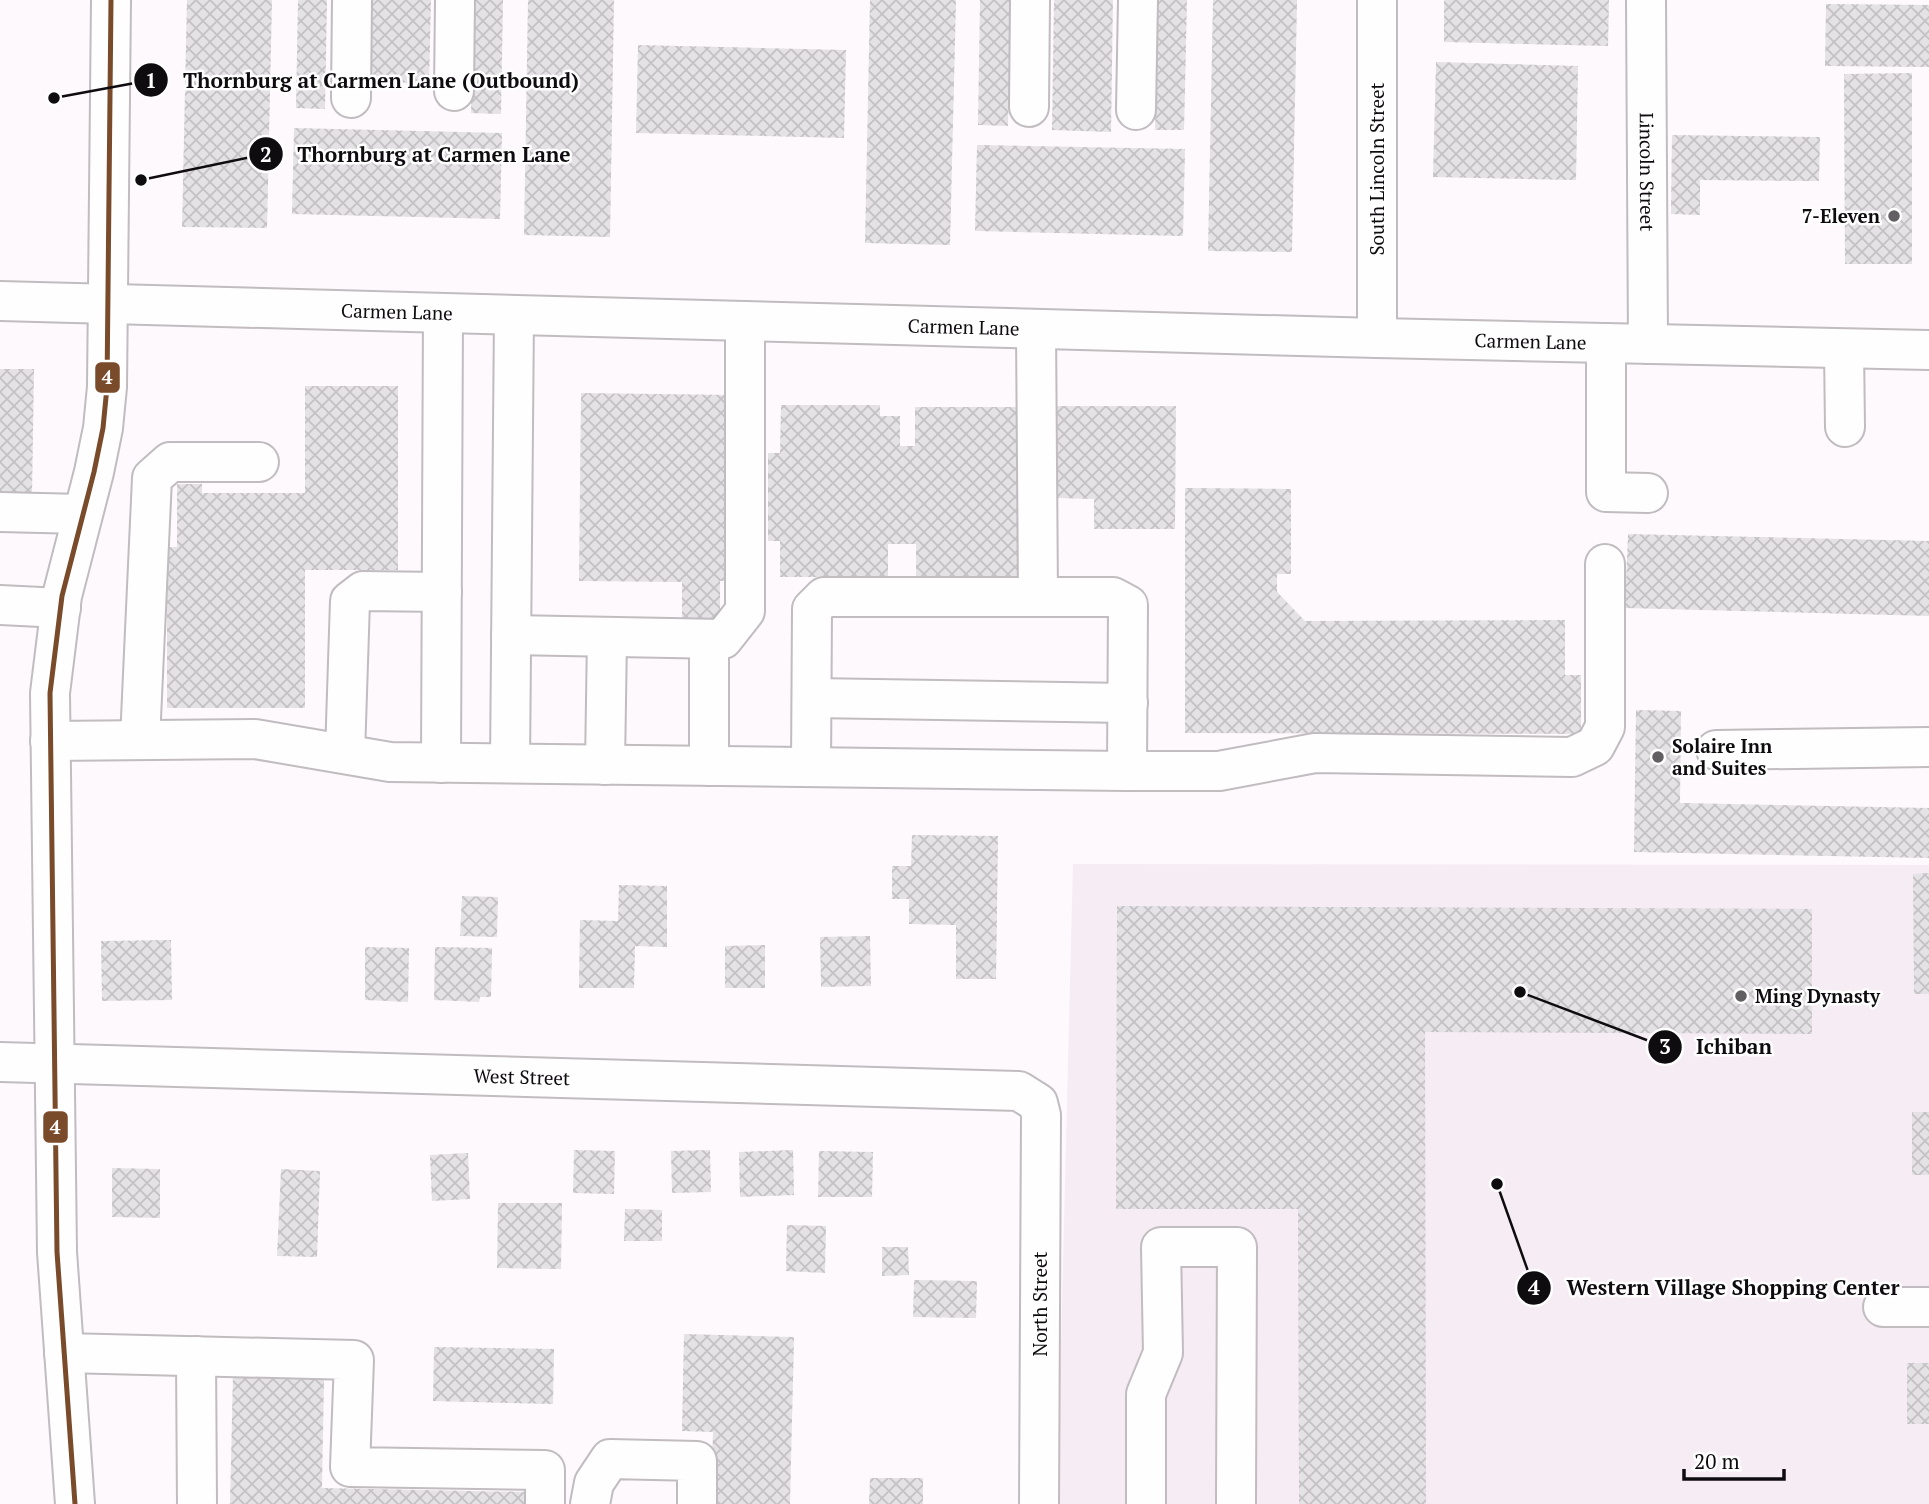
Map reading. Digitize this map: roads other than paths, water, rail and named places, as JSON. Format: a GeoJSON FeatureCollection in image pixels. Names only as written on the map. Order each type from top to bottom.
{"type":"FeatureCollection","features":[{"type":"Feature","properties":{"kind":"street"},"geometry":{"type":"LineString","coordinates":[[75,1504],[57,1252],[50,693],[61,608],[103,428],[107,387],[111,0]]}},
{"type":"Feature","properties":{"kind":"street"},"geometry":{"type":"LineString","coordinates":[[351,98],[352,0]]}},
{"type":"Feature","properties":{"kind":"street"},"geometry":{"type":"LineString","coordinates":[[454,91],[456,0]]}},
{"type":"Feature","properties":{"kind":"street"},"geometry":{"type":"LineString","coordinates":[[1029,107],[1030,0]]}},
{"type":"Feature","properties":{"kind":"street"},"geometry":{"type":"LineString","coordinates":[[1136,110],[1138,0]]}},
{"type":"Feature","properties":{"kind":"street","name":"South Lincoln Street"},"geometry":{"type":"LineString","coordinates":[[1377,0],[1377,338]]}},
{"type":"Feature","properties":{"kind":"street","name":"Lincoln Street"},"geometry":{"type":"LineString","coordinates":[[1646,0],[1648,344]]}},
{"type":"Feature","properties":{"kind":"street","name":"Carmen Lane"},"geometry":{"type":"LineString","coordinates":[[0,301],[1929,351]]}},
{"type":"Feature","properties":{"kind":"street"},"geometry":{"type":"LineString","coordinates":[[441,763],[443,313]]}},
{"type":"Feature","properties":{"kind":"street"},"geometry":{"type":"LineString","coordinates":[[510,764],[514,315]]}},
{"type":"Feature","properties":{"kind":"street"},"geometry":{"type":"LineString","coordinates":[[510,635],[723,639],[745,611],[746,321]]}},
{"type":"Feature","properties":{"kind":"street"},"geometry":{"type":"LineString","coordinates":[[1037,329],[1038,597]]}},
{"type":"Feature","properties":{"kind":"street"},"geometry":{"type":"LineString","coordinates":[[1606,343],[1606,492],[1648,493]]}},
{"type":"Feature","properties":{"kind":"street"},"geometry":{"type":"LineString","coordinates":[[1844,349],[1845,427]]}},
{"type":"Feature","properties":{"kind":"street"},"geometry":{"type":"LineString","coordinates":[[140,740],[152,478],[170,462],[259,462]]}},
{"type":"Feature","properties":{"kind":"street"},"geometry":{"type":"LineString","coordinates":[[0,512],[82,514]]}},
{"type":"Feature","properties":{"kind":"street"},"geometry":{"type":"LineString","coordinates":[[50,741],[255,738],[390,762],[1127,771],[1219,771],[1315,754],[1572,757],[1595,746],[1605,727],[1605,564]]}},
{"type":"Feature","properties":{"kind":"street"},"geometry":{"type":"LineString","coordinates":[[345,754],[349,601],[363,591],[442,592]]}},
{"type":"Feature","properties":{"kind":"street"},"geometry":{"type":"LineString","coordinates":[[811,767],[812,609],[824,597],[1113,597],[1128,605],[1127,771]]}},
{"type":"Feature","properties":{"kind":"street"},"geometry":{"type":"LineString","coordinates":[[0,606],[61,608]]}},
{"type":"Feature","properties":{"kind":"street"},"geometry":{"type":"LineString","coordinates":[[604,765],[607,637]]}},
{"type":"Feature","properties":{"kind":"street"},"geometry":{"type":"LineString","coordinates":[[709,639],[709,766]]}},
{"type":"Feature","properties":{"kind":"street"},"geometry":{"type":"LineString","coordinates":[[812,698],[1128,703]]}},
{"type":"Feature","properties":{"kind":"street"},"geometry":{"type":"LineString","coordinates":[[1716,750],[1929,747]]}},
{"type":"Feature","properties":{"kind":"street","name":"West Street"},"geometry":{"type":"LineString","coordinates":[[0,1062],[1019,1091],[1038,1104]]}},
{"type":"Feature","properties":{"kind":"street","name":"North Street"},"geometry":{"type":"LineString","coordinates":[[1038,1104],[1041,1115],[1039,1504]]}},
{"type":"Feature","properties":{"kind":"street"},"geometry":{"type":"LineString","coordinates":[[1146,1504],[1146,1394],[1163,1353],[1161,1247],[1237,1247],[1236,1504]]}},
{"type":"Feature","properties":{"kind":"street"},"geometry":{"type":"LineString","coordinates":[[1882,1307],[1929,1307]]}},
{"type":"Feature","properties":{"kind":"street"},"geometry":{"type":"LineString","coordinates":[[64,1353],[354,1360],[350,1467],[545,1469],[545,1504]]}},
{"type":"Feature","properties":{"kind":"street"},"geometry":{"type":"LineString","coordinates":[[196,1356],[197,1504]]}},
{"type":"Feature","properties":{"kind":"street"},"geometry":{"type":"LineString","coordinates":[[590,1504],[594,1483],[610,1459],[697,1461],[697,1504]]}},
{"type":"Feature","properties":{"kind":"place","name":"Thornburg at Carmen Lane (Outbound)"},"geometry":{"type":"Point","coordinates":[54,98]}},
{"type":"Feature","properties":{"kind":"place","name":"Thornburg at Carmen Lane"},"geometry":{"type":"Point","coordinates":[141,180]}},
{"type":"Feature","properties":{"kind":"place","name":"7-Eleven"},"geometry":{"type":"Point","coordinates":[1894,216]}},
{"type":"Feature","properties":{"kind":"place","name":"Solaire Inn and Suites"},"geometry":{"type":"Point","coordinates":[1658,757]}},
{"type":"Feature","properties":{"kind":"place","name":"Ichiban"},"geometry":{"type":"Point","coordinates":[1520,992]}},
{"type":"Feature","properties":{"kind":"place","name":"Ming Dynasty"},"geometry":{"type":"Point","coordinates":[1741,996]}},
{"type":"Feature","properties":{"kind":"place","name":"Western Village Shopping Center"},"geometry":{"type":"Point","coordinates":[1497,1184]}}]}
